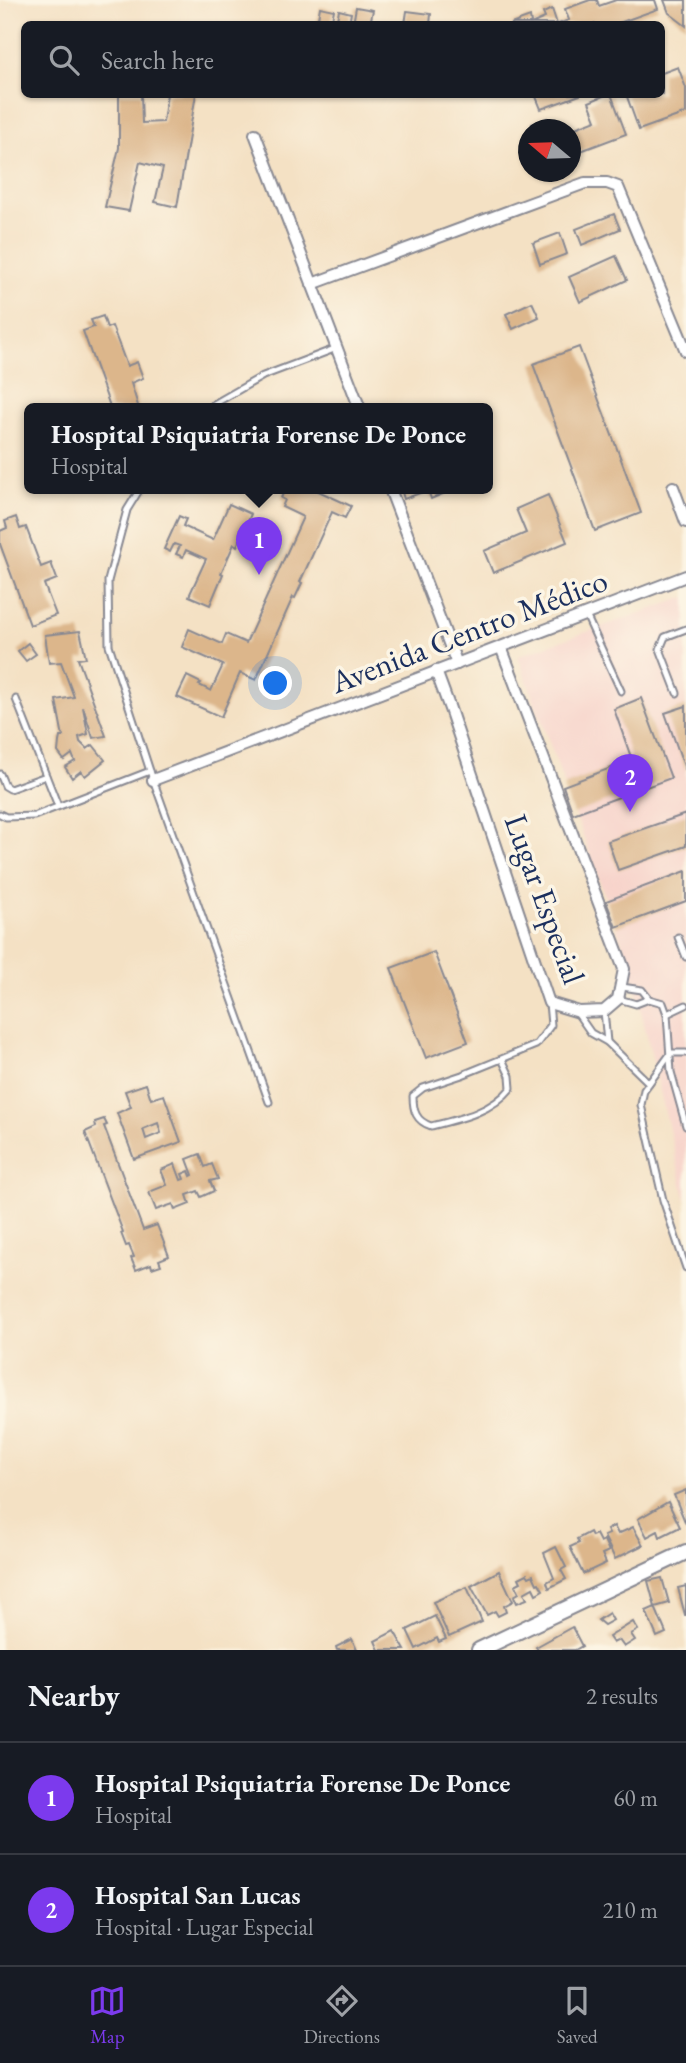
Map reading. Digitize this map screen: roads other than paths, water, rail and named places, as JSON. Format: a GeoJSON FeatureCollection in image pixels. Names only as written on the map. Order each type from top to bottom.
{"type":"FeatureCollection","features":[{"type":"Feature","properties":{"kind":"street"},"geometry":{"type":"LineString","coordinates":[[255,134],[358,403]]}},
{"type":"Feature","properties":{"kind":"street"},"geometry":{"type":"LineString","coordinates":[[312,284],[585,183],[607,183],[618,187],[686,351]]}},
{"type":"Feature","properties":{"kind":"street"},"geometry":{"type":"LineString","coordinates":[[673,486],[686,522]]}},
{"type":"Feature","properties":{"kind":"street"},"geometry":{"type":"LineString","coordinates":[[392,494],[457,664]]}},
{"type":"Feature","properties":{"kind":"street","name":"Avenida Centro Médico"},"geometry":{"type":"LineString","coordinates":[[152,776],[686,576]]}},
{"type":"Feature","properties":{"kind":"street","name":"Lugar Especial"},"geometry":{"type":"LineString","coordinates":[[436,671],[549,1003],[576,1011],[604,1011],[618,999],[624,969],[501,647]]}},
{"type":"Feature","properties":{"kind":"street"},"geometry":{"type":"LineString","coordinates":[[479,1650],[686,1552]]}},
{"type":"Feature","properties":{"kind":"lane"},"geometry":{"type":"LineString","coordinates":[[216,403],[263,376],[337,348]]}},
{"type":"Feature","properties":{"kind":"lane"},"geometry":{"type":"LineString","coordinates":[[137,494],[127,510],[108,581],[109,645],[152,776],[269,1102]]}},
{"type":"Feature","properties":{"kind":"lane"},"geometry":{"type":"LineString","coordinates":[[586,614],[621,691]]}},
{"type":"Feature","properties":{"kind":"lane"},"geometry":{"type":"LineString","coordinates":[[677,693],[660,649],[665,637],[686,629]]}},
{"type":"Feature","properties":{"kind":"lane"},"geometry":{"type":"LineString","coordinates":[[16,699],[58,806]]}},
{"type":"Feature","properties":{"kind":"lane"},"geometry":{"type":"LineString","coordinates":[[0,774],[5,786],[10,789],[46,776]]}},
{"type":"Feature","properties":{"kind":"lane"},"geometry":{"type":"LineString","coordinates":[[0,814],[6,817],[34,816],[152,776]]}},
{"type":"Feature","properties":{"kind":"lane"},"geometry":{"type":"LineString","coordinates":[[678,937],[686,957]]}},
{"type":"Feature","properties":{"kind":"lane"},"geometry":{"type":"LineString","coordinates":[[620,987],[642,990],[649,999],[663,1003],[667,1014],[671,1072],[686,1126]]}},
{"type":"Feature","properties":{"kind":"lane"},"geometry":{"type":"LineString","coordinates":[[618,999],[636,1004],[649,999]]}},
{"type":"Feature","properties":{"kind":"lane"},"geometry":{"type":"LineString","coordinates":[[502,1059],[510,1076],[511,1088],[503,1098],[486,1108],[431,1126],[423,1124],[413,1111],[413,1096],[423,1088],[536,1045],[551,1025],[549,1003]]}},
{"type":"Feature","properties":{"kind":"lane"},"geometry":{"type":"LineString","coordinates":[[667,1014],[686,1005]]}},
{"type":"Feature","properties":{"kind":"lane"},"geometry":{"type":"LineString","coordinates":[[576,1011],[591,1034],[607,1042],[649,1083]]}},
{"type":"Feature","properties":{"kind":"lane"},"geometry":{"type":"LineString","coordinates":[[604,1011],[607,1042]]}},
{"type":"Feature","properties":{"kind":"lane"},"geometry":{"type":"LineString","coordinates":[[671,1053],[686,1054]]}},
{"type":"Feature","properties":{"kind":"lane"},"geometry":{"type":"LineString","coordinates":[[671,1053],[643,1090],[641,1105],[663,1200],[686,1268]]}},
{"type":"Feature","properties":{"kind":"place","name":"Hospital Psiquiatria Forense De Ponce"},"geometry":{"type":"Point","coordinates":[259,575]}},
{"type":"Feature","properties":{"kind":"place","name":"Hospital San Lucas"},"geometry":{"type":"Point","coordinates":[630,812]}}]}
